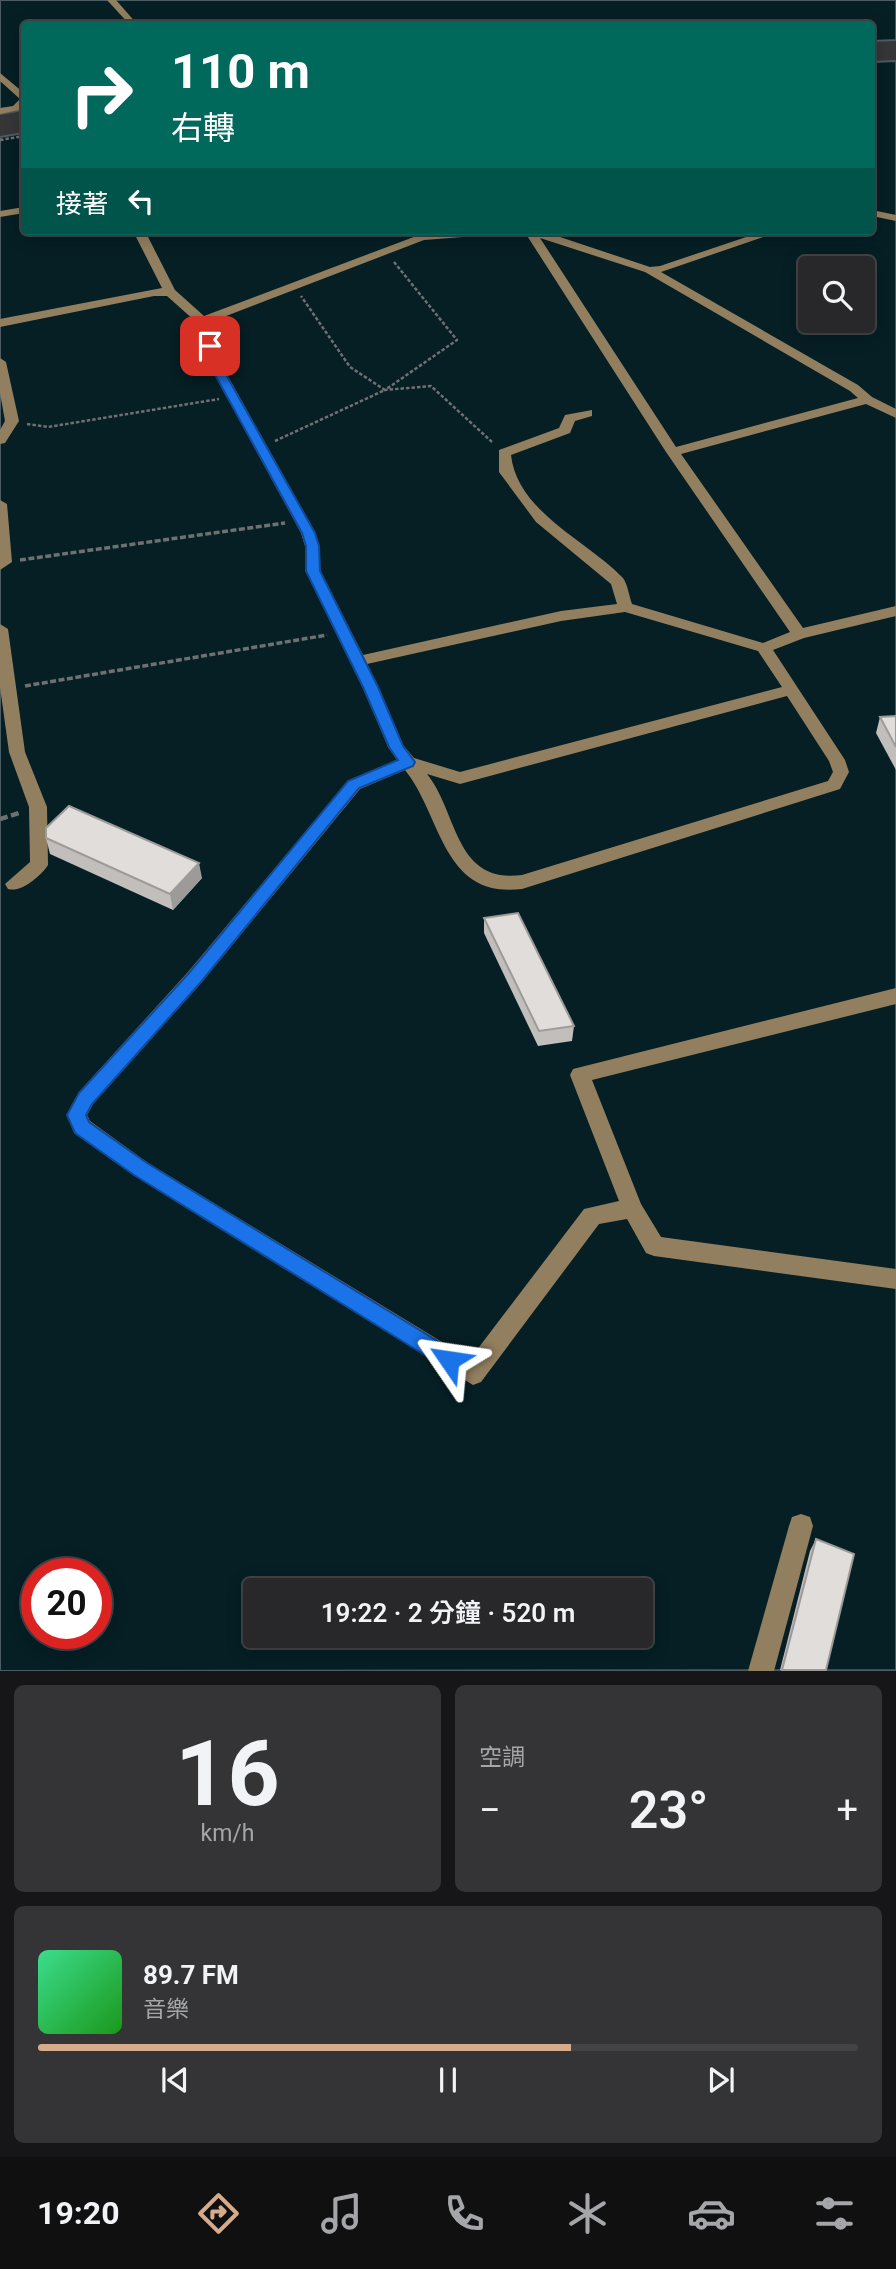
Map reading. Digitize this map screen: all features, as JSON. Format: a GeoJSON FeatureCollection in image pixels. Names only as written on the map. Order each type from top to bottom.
{"type":"FeatureCollection","features":[{"type":"Feature","properties":{"kind":"lane"},"geometry":{"type":"LineString","coordinates":[[111,0],[130,21]]}},
{"type":"Feature","properties":{"kind":"lane"},"geometry":{"type":"LineString","coordinates":[[0,76],[21,102]]}},
{"type":"Feature","properties":{"kind":"lane"},"geometry":{"type":"LineString","coordinates":[[0,111],[21,103]]}},
{"type":"Feature","properties":{"kind":"lane"},"geometry":{"type":"LineString","coordinates":[[0,214],[21,210]]}},
{"type":"Feature","properties":{"kind":"lane"},"geometry":{"type":"LineString","coordinates":[[875,214],[896,218]]}},
{"type":"Feature","properties":{"kind":"lane"},"geometry":{"type":"LineString","coordinates":[[141,235],[170,292],[201,320],[219,371],[302,521],[312,546],[313,571],[397,747],[425,783],[458,857],[484,877],[506,884],[522,882],[834,785],[841,772],[837,760],[764,648]]}},
{"type":"Feature","properties":{"kind":"lane"},"geometry":{"type":"LineString","coordinates":[[201,320],[215,318],[385,250],[423,237],[449,235]]}},
{"type":"Feature","properties":{"kind":"lane"},"geometry":{"type":"LineString","coordinates":[[533,235],[673,452],[799,634]]}},
{"type":"Feature","properties":{"kind":"lane"},"geometry":{"type":"LineString","coordinates":[[542,235],[649,270],[854,388],[867,400],[896,414]]}},
{"type":"Feature","properties":{"kind":"lane"},"geometry":{"type":"LineString","coordinates":[[649,270],[661,269],[763,235]]}},
{"type":"Feature","properties":{"kind":"lane"},"geometry":{"type":"LineString","coordinates":[[0,323],[155,292],[170,292]]}},
{"type":"Feature","properties":{"kind":"lane"},"geometry":{"type":"LineString","coordinates":[[0,362],[12,421],[0,440]]}},
{"type":"Feature","properties":{"kind":"lane"},"geometry":{"type":"LineString","coordinates":[[673,452],[867,400]]}},
{"type":"Feature","properties":{"kind":"lane"},"geometry":{"type":"LineString","coordinates":[[587,413],[570,418],[565,430],[504,453],[506,472],[541,519],[618,582],[625,607]]}},
{"type":"Feature","properties":{"kind":"lane"},"geometry":{"type":"LineString","coordinates":[[0,504],[3,564]]}},
{"type":"Feature","properties":{"kind":"lane"},"geometry":{"type":"LineString","coordinates":[[357,661],[561,616],[625,607],[764,648],[799,634],[896,611]]}},
{"type":"Feature","properties":{"kind":"lane"},"geometry":{"type":"LineString","coordinates":[[0,629],[17,752],[38,807],[39,865],[15,884]]}},
{"type":"Feature","properties":{"kind":"lane"},"geometry":{"type":"LineString","coordinates":[[632,1208],[592,1216],[473,1374],[141,1169],[82,1127],[77,1115],[86,1098],[195,977],[354,785],[408,762],[460,778],[791,690]]}},
{"type":"Feature","properties":{"kind":"lane"},"geometry":{"type":"LineString","coordinates":[[896,996],[580,1075],[632,1208],[654,1247],[896,1279]]}},
{"type":"Feature","properties":{"kind":"lane"},"geometry":{"type":"LineString","coordinates":[[761,1671],[801,1526]]}},
{"type":"Feature","properties":{"kind":"path"},"geometry":{"type":"LineString","coordinates":[[0,140],[21,136]]}},
{"type":"Feature","properties":{"kind":"path"},"geometry":{"type":"LineString","coordinates":[[261,447],[385,390],[457,340],[385,250]]}},
{"type":"Feature","properties":{"kind":"path"},"geometry":{"type":"LineString","coordinates":[[295,286],[350,367],[385,390],[431,386],[504,453]]}},
{"type":"Feature","properties":{"kind":"path"},"geometry":{"type":"LineString","coordinates":[[12,421],[48,427],[233,397]]}},
{"type":"Feature","properties":{"kind":"path"},"geometry":{"type":"LineString","coordinates":[[3,564],[302,521]]}},
{"type":"Feature","properties":{"kind":"path"},"geometry":{"type":"LineString","coordinates":[[8,689],[343,632]]}},
{"type":"Feature","properties":{"kind":"water"},"geometry":{"type":"Polygon","coordinates":[[[0,0],[896,0],[896,40],[875,41],[875,21],[21,21],[21,110],[0,114],[0,0]]]}},
{"type":"Feature","properties":{"kind":"water"},"geometry":{"type":"Polygon","coordinates":[[[896,61],[896,1670],[0,1671],[0,137],[21,134],[21,235],[875,235],[875,62],[896,61]]]}},
{"type":"Feature","properties":{"kind":"building"},"geometry":{"type":"Polygon","coordinates":[[[896,716],[896,747],[880,717],[896,716]]]}},
{"type":"Feature","properties":{"kind":"building"},"geometry":{"type":"Polygon","coordinates":[[[69,806],[199,863],[170,894],[46,838],[46,828],[69,806]]]}},
{"type":"Feature","properties":{"kind":"building"},"geometry":{"type":"Polygon","coordinates":[[[518,913],[574,1026],[539,1031],[484,918],[518,913]]]}},
{"type":"Feature","properties":{"kind":"building"},"geometry":{"type":"Polygon","coordinates":[[[816,1539],[854,1554],[826,1670],[782,1670],[816,1539]]]}},
{"type":"Feature","properties":{"kind":"route"},"geometry":{"type":"LineString","coordinates":[[210,346],[219,371],[308,533],[312,546],[313,571],[371,687],[397,747],[408,762],[354,785],[195,977],[86,1098],[77,1115],[82,1127],[141,1169],[449,1360]]}}]}
